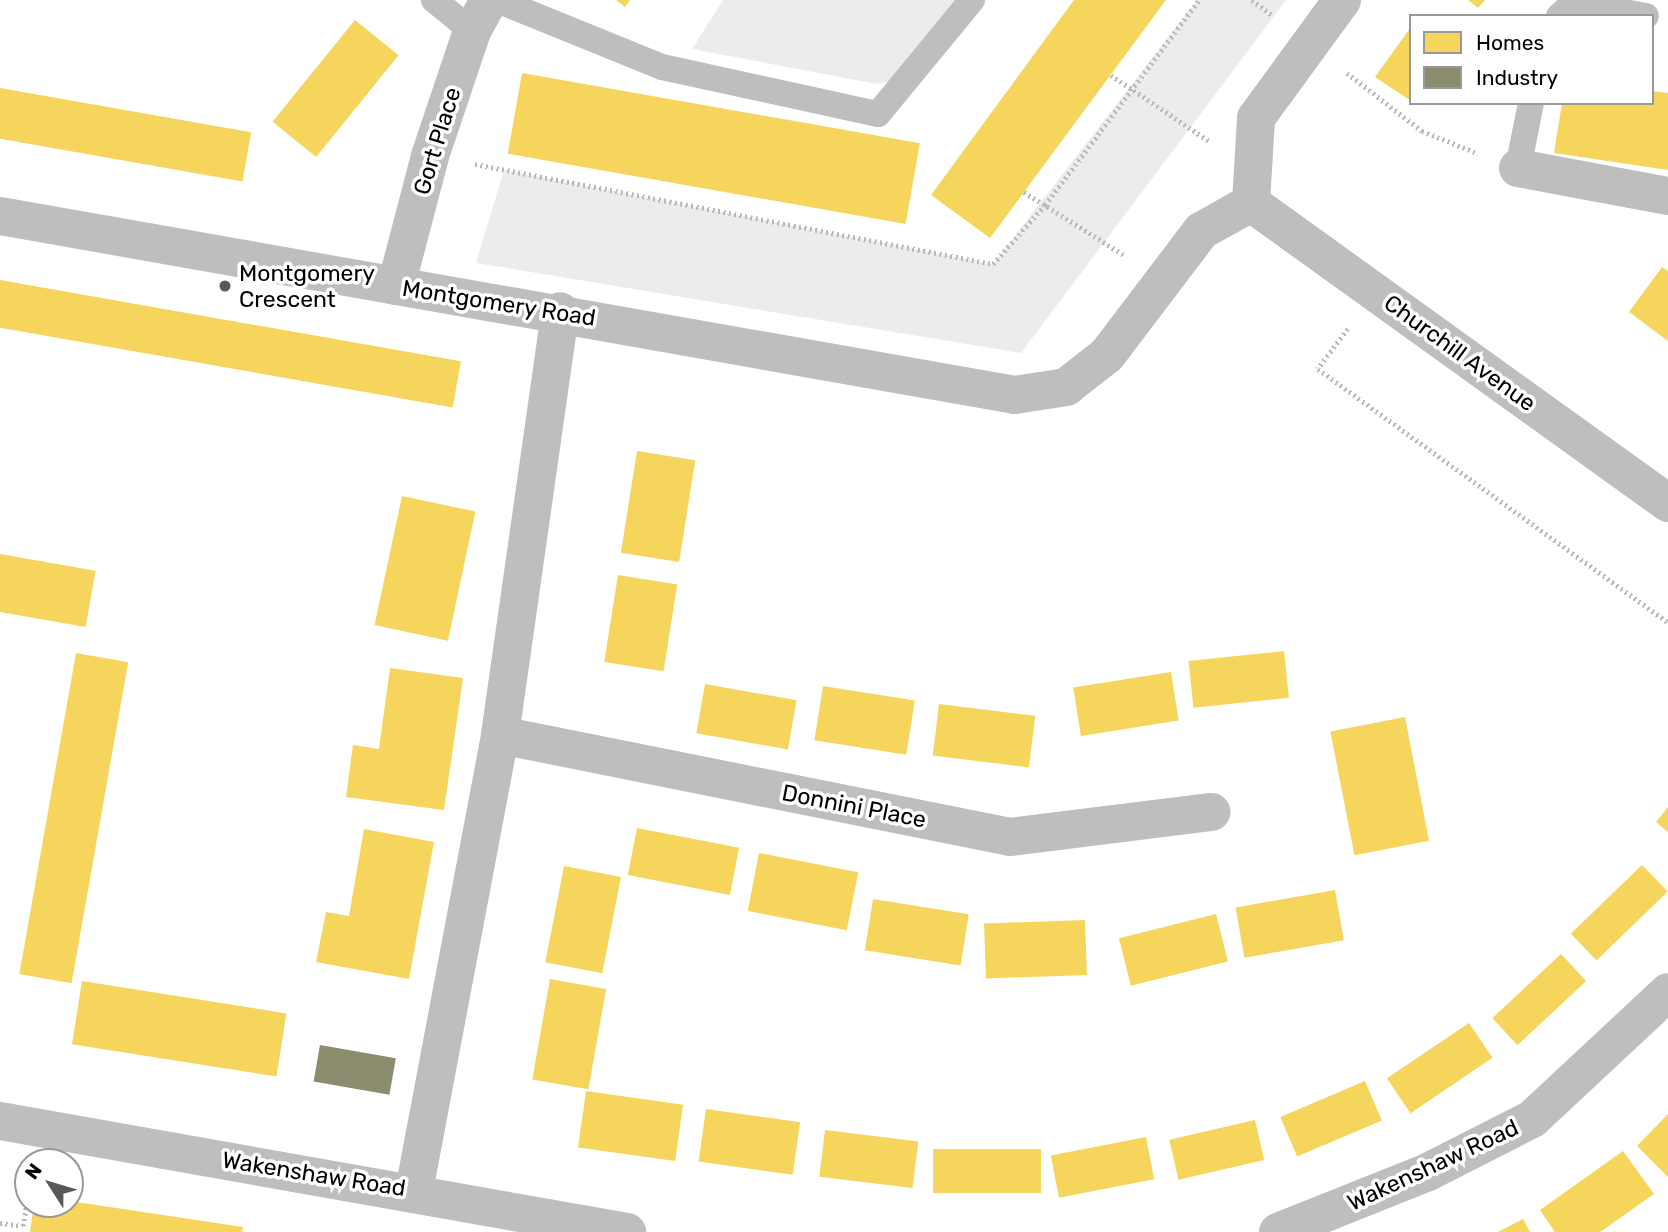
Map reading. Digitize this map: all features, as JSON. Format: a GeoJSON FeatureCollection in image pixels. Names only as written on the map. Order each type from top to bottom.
{"type":"FeatureCollection","features":[{"type":"Feature","properties":{"kind":"street"},"geometry":{"type":"LineString","coordinates":[[1250,186],[1256,118],[1342,0]]}},
{"type":"Feature","properties":{"kind":"street","name":"Gort Place"},"geometry":{"type":"LineString","coordinates":[[396,286],[429,156],[481,16]]}},
{"type":"Feature","properties":{"kind":"street"},"geometry":{"type":"LineString","coordinates":[[1518,169],[1668,196]]}},
{"type":"Feature","properties":{"kind":"street","name":"Montgomery Road"},"geometry":{"type":"LineString","coordinates":[[0,216],[396,286],[560,311],[955,389],[1015,395],[1066,387],[1107,355],[1161,278],[1201,231],[1250,186]]}},
{"type":"Feature","properties":{"kind":"street","name":"Churchill Avenue"},"geometry":{"type":"LineString","coordinates":[[1250,186],[1376,292],[1668,503]]}},
{"type":"Feature","properties":{"kind":"street"},"geometry":{"type":"LineString","coordinates":[[414,1191],[500,735],[560,311]]}},
{"type":"Feature","properties":{"kind":"street","name":"Donnini Place"},"geometry":{"type":"LineString","coordinates":[[500,735],[1010,837],[1211,812]]}},
{"type":"Feature","properties":{"kind":"street","name":"Wakenshaw Road"},"geometry":{"type":"LineString","coordinates":[[1278,1232],[1427,1172],[1532,1119],[1668,992]]}},
{"type":"Feature","properties":{"kind":"street","name":"Wakenshaw Road"},"geometry":{"type":"LineString","coordinates":[[0,1121],[414,1191],[627,1232]]}},
{"type":"Feature","properties":{"kind":"lane"},"geometry":{"type":"LineString","coordinates":[[434,0],[481,16]]}},
{"type":"Feature","properties":{"kind":"lane"},"geometry":{"type":"LineString","coordinates":[[497,0],[662,67],[877,114],[972,0]]}},
{"type":"Feature","properties":{"kind":"lane"},"geometry":{"type":"LineString","coordinates":[[1561,14],[1574,3],[1635,14]]}},
{"type":"Feature","properties":{"kind":"lane"},"geometry":{"type":"LineString","coordinates":[[1518,169],[1531,105]]}},
{"type":"Feature","properties":{"kind":"path"},"geometry":{"type":"LineString","coordinates":[[429,156],[993,264],[1045,205],[1199,0]]}},
{"type":"Feature","properties":{"kind":"path"},"geometry":{"type":"LineString","coordinates":[[1309,44],[1422,131],[1518,169]]}},
{"type":"Feature","properties":{"kind":"path"},"geometry":{"type":"LineString","coordinates":[[1111,75],[1250,186]]}},
{"type":"Feature","properties":{"kind":"path"},"geometry":{"type":"LineString","coordinates":[[1024,192],[1161,278]]}},
{"type":"Feature","properties":{"kind":"path"},"geometry":{"type":"LineString","coordinates":[[1376,292],[1318,369],[1668,622]]}},
{"type":"Feature","properties":{"kind":"path"},"geometry":{"type":"LineString","coordinates":[[0,1223],[23,1229]]}},
{"type":"Feature","properties":{"kind":"shaded area"},"geometry":{"type":"Polygon","coordinates":[[[723,0],[965,0],[900,79],[877,84],[692,49],[723,0]]]}},
{"type":"Feature","properties":{"kind":"shaded area"},"geometry":{"type":"Polygon","coordinates":[[[1197,0],[1286,0],[1021,353],[476,263],[504,170],[993,264],[1197,0]]]}},
{"type":"Feature","properties":{"kind":"building: Homes"},"geometry":{"type":"Polygon","coordinates":[[[616,0],[630,0],[625,7],[616,0]]]}},
{"type":"Feature","properties":{"kind":"building: Homes"},"geometry":{"type":"Polygon","coordinates":[[[1074,0],[1166,0],[990,238],[931,195],[1074,0]]]}},
{"type":"Feature","properties":{"kind":"building: Homes"},"geometry":{"type":"Polygon","coordinates":[[[1468,0],[1485,0],[1478,8],[1468,0]]]}},
{"type":"Feature","properties":{"kind":"building: Homes"},"geometry":{"type":"Polygon","coordinates":[[[355,20],[399,55],[316,157],[273,122],[355,20]]]}},
{"type":"Feature","properties":{"kind":"building: Homes"},"geometry":{"type":"Polygon","coordinates":[[[1409,30],[1409,100],[1375,77],[1409,30]]]}},
{"type":"Feature","properties":{"kind":"building: Homes"},"geometry":{"type":"Polygon","coordinates":[[[522,73],[920,143],[906,224],[508,154],[522,73]]]}},
{"type":"Feature","properties":{"kind":"building: Homes"},"geometry":{"type":"Polygon","coordinates":[[[0,88],[251,132],[242,182],[0,139],[0,88]]]}},
{"type":"Feature","properties":{"kind":"building: Homes"},"geometry":{"type":"Polygon","coordinates":[[[1654,91],[1668,93],[1668,170],[1554,153],[1562,105],[1654,105],[1654,91]]]}},
{"type":"Feature","properties":{"kind":"building: Homes"},"geometry":{"type":"Polygon","coordinates":[[[1662,267],[1668,271],[1668,341],[1629,312],[1662,267]]]}},
{"type":"Feature","properties":{"kind":"building: Homes"},"geometry":{"type":"Polygon","coordinates":[[[0,280],[461,361],[453,408],[0,328],[0,280]]]}},
{"type":"Feature","properties":{"kind":"building: Homes"},"geometry":{"type":"Polygon","coordinates":[[[637,451],[695,460],[679,562],[621,553],[637,451]]]}},
{"type":"Feature","properties":{"kind":"building: Homes"},"geometry":{"type":"Polygon","coordinates":[[[402,496],[475,512],[448,641],[375,625],[402,496]]]}},
{"type":"Feature","properties":{"kind":"building: Homes"},"geometry":{"type":"Polygon","coordinates":[[[0,554],[96,571],[86,627],[0,612],[0,554]]]}},
{"type":"Feature","properties":{"kind":"building: Homes"},"geometry":{"type":"Polygon","coordinates":[[[618,575],[677,584],[663,671],[604,662],[618,575]]]}},
{"type":"Feature","properties":{"kind":"building: Homes"},"geometry":{"type":"Polygon","coordinates":[[[1284,651],[1289,698],[1193,708],[1189,661],[1284,651]]]}},
{"type":"Feature","properties":{"kind":"building: Homes"},"geometry":{"type":"Polygon","coordinates":[[[76,653],[128,662],[72,983],[19,974],[76,653]]]}},
{"type":"Feature","properties":{"kind":"building: Homes"},"geometry":{"type":"Polygon","coordinates":[[[390,668],[463,678],[444,810],[346,797],[353,745],[379,749],[390,668]]]}},
{"type":"Feature","properties":{"kind":"building: Homes"},"geometry":{"type":"Polygon","coordinates":[[[1171,672],[1179,720],[1081,736],[1073,687],[1171,672]]]}},
{"type":"Feature","properties":{"kind":"building: Homes"},"geometry":{"type":"Polygon","coordinates":[[[705,684],[797,700],[788,749],[696,733],[705,684]]]}},
{"type":"Feature","properties":{"kind":"building: Homes"},"geometry":{"type":"Polygon","coordinates":[[[823,686],[915,701],[906,755],[814,740],[823,686]]]}},
{"type":"Feature","properties":{"kind":"building: Homes"},"geometry":{"type":"Polygon","coordinates":[[[939,704],[1035,716],[1029,767],[933,756],[939,704]]]}},
{"type":"Feature","properties":{"kind":"building: Homes"},"geometry":{"type":"Polygon","coordinates":[[[1405,717],[1429,841],[1354,855],[1330,732],[1405,717]]]}},
{"type":"Feature","properties":{"kind":"building: Homes"},"geometry":{"type":"Polygon","coordinates":[[[1668,807],[1668,832],[1656,822],[1668,807]]]}},
{"type":"Feature","properties":{"kind":"building: Homes"},"geometry":{"type":"Polygon","coordinates":[[[637,828],[739,848],[730,895],[628,875],[637,828]]]}},
{"type":"Feature","properties":{"kind":"building: Homes"},"geometry":{"type":"Polygon","coordinates":[[[364,829],[434,842],[409,979],[316,962],[326,912],[349,916],[364,829]]]}},
{"type":"Feature","properties":{"kind":"building: Homes"},"geometry":{"type":"Polygon","coordinates":[[[759,853],[858,872],[847,930],[748,911],[759,853]]]}},
{"type":"Feature","properties":{"kind":"building: Homes"},"geometry":{"type":"Polygon","coordinates":[[[1642,865],[1668,892],[1596,960],[1571,934],[1642,865]]]}},
{"type":"Feature","properties":{"kind":"building: Homes"},"geometry":{"type":"Polygon","coordinates":[[[564,866],[621,877],[602,973],[545,962],[564,866]]]}},
{"type":"Feature","properties":{"kind":"building: Homes"},"geometry":{"type":"Polygon","coordinates":[[[1335,890],[1344,940],[1244,958],[1236,908],[1335,890]]]}},
{"type":"Feature","properties":{"kind":"building: Homes"},"geometry":{"type":"Polygon","coordinates":[[[873,899],[969,914],[961,966],[865,950],[873,899]]]}},
{"type":"Feature","properties":{"kind":"building: Homes"},"geometry":{"type":"Polygon","coordinates":[[[1216,914],[1228,962],[1131,986],[1119,938],[1216,914]]]}},
{"type":"Feature","properties":{"kind":"building: Homes"},"geometry":{"type":"Polygon","coordinates":[[[1085,920],[1087,975],[986,978],[984,924],[1085,920]]]}},
{"type":"Feature","properties":{"kind":"building: Homes"},"geometry":{"type":"Polygon","coordinates":[[[1561,954],[1586,981],[1517,1045],[1492,1018],[1561,954]]]}},
{"type":"Feature","properties":{"kind":"building: Homes"},"geometry":{"type":"Polygon","coordinates":[[[550,979],[606,989],[588,1089],[532,1079],[550,979]]]}},
{"type":"Feature","properties":{"kind":"building: Homes"},"geometry":{"type":"Polygon","coordinates":[[[82,981],[286,1013],[276,1077],[72,1044],[82,981]]]}},
{"type":"Feature","properties":{"kind":"building: Homes"},"geometry":{"type":"Polygon","coordinates":[[[1469,1023],[1492,1058],[1410,1113],[1387,1078],[1469,1023]]]}},
{"type":"Feature","properties":{"kind":"building: Homes"},"geometry":{"type":"Polygon","coordinates":[[[1365,1081],[1382,1121],[1297,1157],[1280,1117],[1365,1081]]]}},
{"type":"Feature","properties":{"kind":"building: Homes"},"geometry":{"type":"Polygon","coordinates":[[[586,1091],[683,1105],[675,1161],[578,1147],[586,1091]]]}},
{"type":"Feature","properties":{"kind":"building: Homes"},"geometry":{"type":"Polygon","coordinates":[[[706,1109],[800,1122],[793,1175],[699,1161],[706,1109]]]}},
{"type":"Feature","properties":{"kind":"building: Homes"},"geometry":{"type":"Polygon","coordinates":[[[1668,1114],[1668,1177],[1637,1146],[1668,1114]]]}},
{"type":"Feature","properties":{"kind":"building: Homes"},"geometry":{"type":"Polygon","coordinates":[[[1255,1120],[1264,1160],[1178,1180],[1169,1140],[1255,1120]]]}},
{"type":"Feature","properties":{"kind":"building: Homes"},"geometry":{"type":"Polygon","coordinates":[[[825,1130],[918,1141],[913,1188],[819,1177],[825,1130]]]}},
{"type":"Feature","properties":{"kind":"building: Homes"},"geometry":{"type":"Polygon","coordinates":[[[1146,1137],[1154,1179],[1059,1198],[1051,1156],[1146,1137]]]}},
{"type":"Feature","properties":{"kind":"building: Homes"},"geometry":{"type":"Polygon","coordinates":[[[933,1149],[1041,1149],[1041,1193],[933,1193],[933,1149]]]}},
{"type":"Feature","properties":{"kind":"building: Homes"},"geometry":{"type":"Polygon","coordinates":[[[1623,1151],[1654,1194],[1600,1232],[1555,1232],[1540,1210],[1623,1151]]]}},
{"type":"Feature","properties":{"kind":"building: Homes"},"geometry":{"type":"Polygon","coordinates":[[[84,1203],[243,1227],[242,1232],[30,1232],[32,1218],[84,1218],[84,1203]]]}},
{"type":"Feature","properties":{"kind":"building: Homes"},"geometry":{"type":"Polygon","coordinates":[[[1523,1219],[1530,1232],[1498,1232],[1523,1219]]]}},
{"type":"Feature","properties":{"kind":"building: Industry"},"geometry":{"type":"Polygon","coordinates":[[[320,1045],[396,1058],[389,1095],[314,1081],[320,1045]]]}},
{"type":"Feature","properties":{"kind":"place","name":"Montgomery Crescent"},"geometry":{"type":"Point","coordinates":[225,286]}}]}
